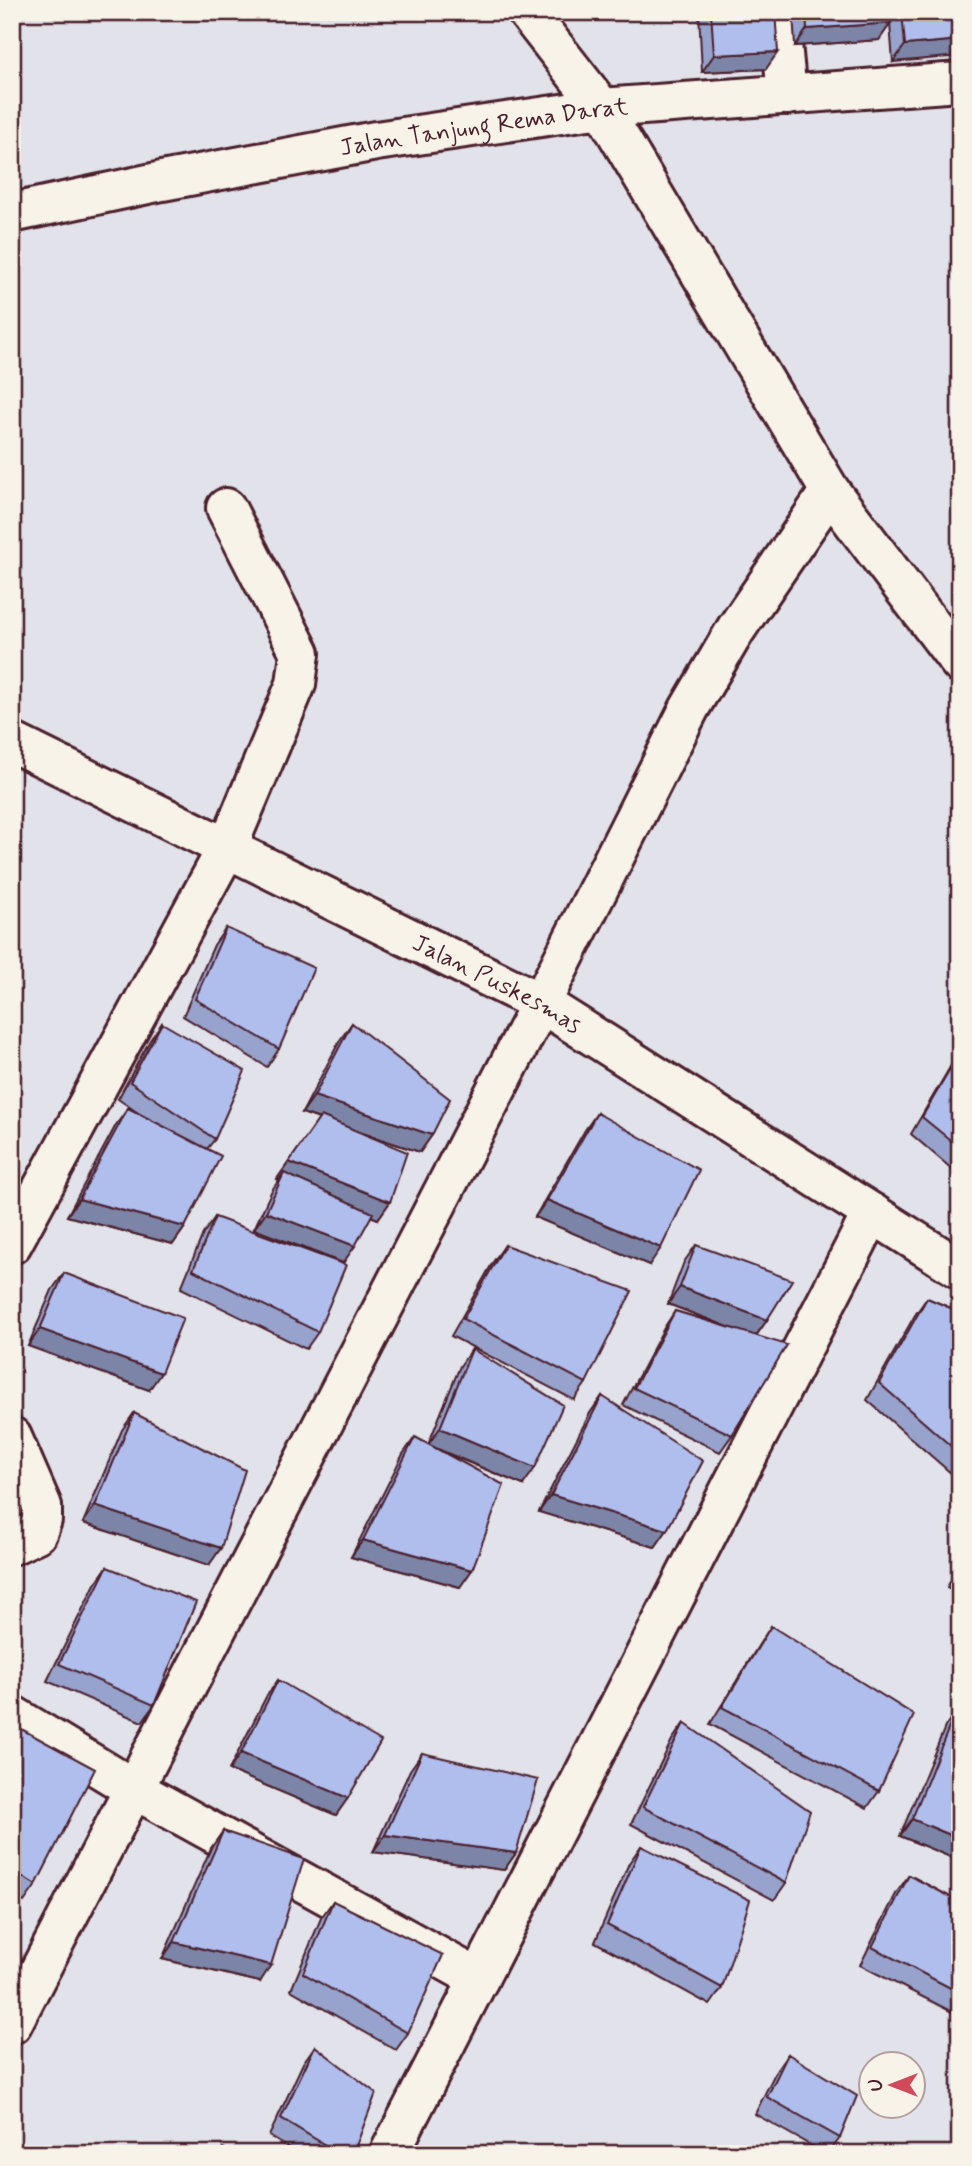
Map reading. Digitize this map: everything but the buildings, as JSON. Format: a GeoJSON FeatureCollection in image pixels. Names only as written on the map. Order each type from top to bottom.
{"type":"FeatureCollection","features":[{"type":"Feature","properties":{"kind":"street"},"geometry":{"type":"LineString","coordinates":[[527,12],[602,108],[830,491],[960,663]]}},
{"type":"Feature","properties":{"kind":"street"},"geometry":{"type":"LineString","coordinates":[[779,12],[787,95]]}},
{"type":"Feature","properties":{"kind":"street","name":"Jalan Tanjung Rema Darat"},"geometry":{"type":"LineString","coordinates":[[12,213],[162,181],[376,141],[602,108],[960,82]]}},
{"type":"Feature","properties":{"kind":"street"},"geometry":{"type":"LineString","coordinates":[[12,2024],[541,1003],[689,709],[736,629],[830,491]]}},
{"type":"Feature","properties":{"kind":"street"},"geometry":{"type":"LineString","coordinates":[[12,1244],[228,846],[296,684],[300,653],[226,508]]}},
{"type":"Feature","properties":{"kind":"street","name":"Jalan Puskesmas"},"geometry":{"type":"LineString","coordinates":[[12,742],[228,846],[541,1003],[960,1269]]}},
{"type":"Feature","properties":{"kind":"street"},"geometry":{"type":"LineString","coordinates":[[388,2154],[872,1213]]}},
{"type":"Feature","properties":{"kind":"street"},"geometry":{"type":"LineString","coordinates":[[12,1437],[42,1506],[42,1520],[37,1533],[12,1545]]}},
{"type":"Feature","properties":{"kind":"street"},"geometry":{"type":"LineString","coordinates":[[12,1715],[134,1789],[479,1979]]}}]}
